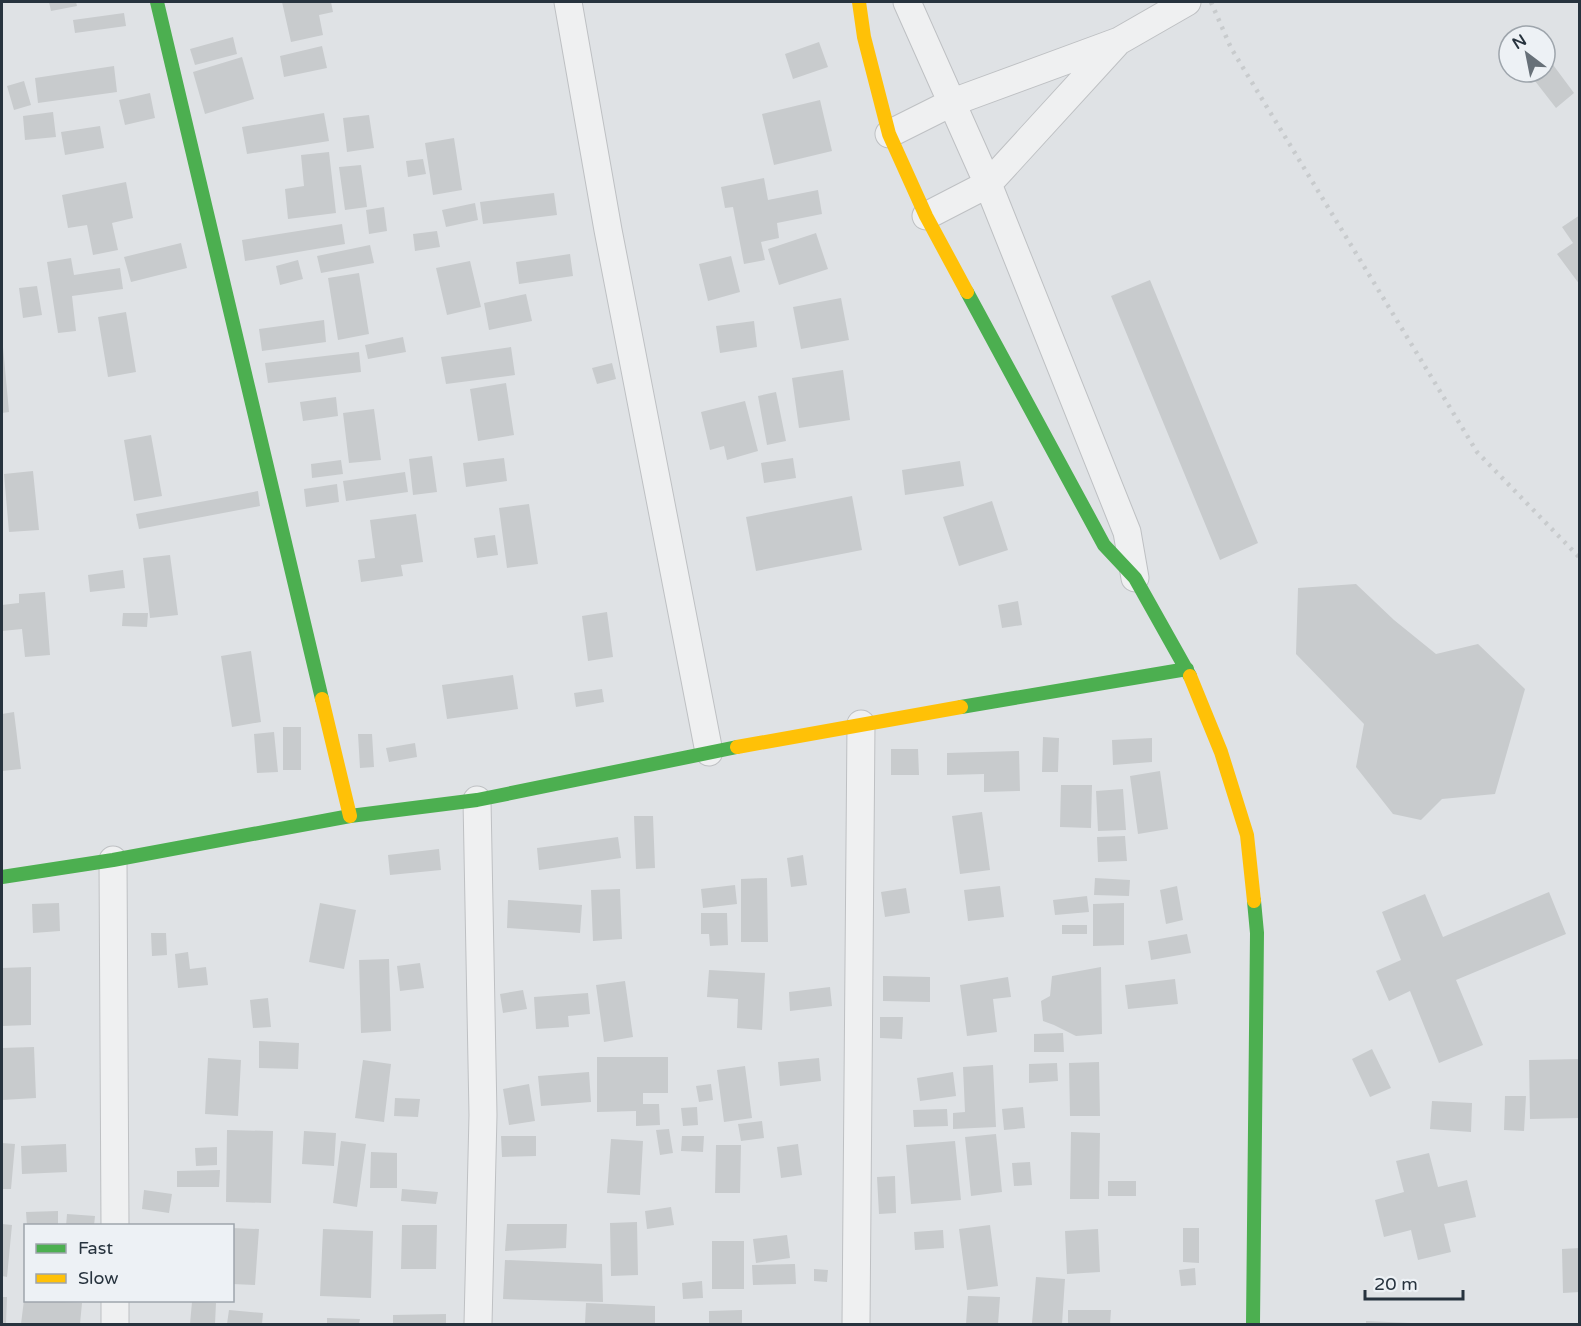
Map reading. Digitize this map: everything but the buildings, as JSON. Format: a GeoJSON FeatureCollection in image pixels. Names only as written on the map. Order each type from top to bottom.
{"type":"FeatureCollection","features":[{"type":"Feature","properties":{"kind":"street"},"geometry":{"type":"LineString","coordinates":[[157,2],[350,816]]}},
{"type":"Feature","properties":{"kind":"street"},"geometry":{"type":"LineString","coordinates":[[568,2],[608,230],[709,752]]}},
{"type":"Feature","properties":{"kind":"street"},"geometry":{"type":"LineString","coordinates":[[860,2],[864,37],[890,134],[926,216],[1104,545],[1135,578],[1187,669],[1221,752],[1247,835],[1257,933],[1254,1324]]}},
{"type":"Feature","properties":{"kind":"street"},"geometry":{"type":"LineString","coordinates":[[907,2],[988,184],[1127,532],[1135,578]]}},
{"type":"Feature","properties":{"kind":"street"},"geometry":{"type":"LineString","coordinates":[[890,134],[953,102],[1119,40],[1187,2]]}},
{"type":"Feature","properties":{"kind":"street"},"geometry":{"type":"LineString","coordinates":[[926,216],[988,184],[1119,40]]}},
{"type":"Feature","properties":{"kind":"street"},"geometry":{"type":"LineString","coordinates":[[2,877],[112,860],[350,816],[477,800],[709,752],[1187,669]]}},
{"type":"Feature","properties":{"kind":"street"},"geometry":{"type":"LineString","coordinates":[[856,1324],[861,724]]}},
{"type":"Feature","properties":{"kind":"street"},"geometry":{"type":"LineString","coordinates":[[477,800],[483,1115],[478,1324]]}},
{"type":"Feature","properties":{"kind":"street"},"geometry":{"type":"LineString","coordinates":[[112,860],[115,1224]]}},
{"type":"Feature","properties":{"kind":"street"},"geometry":{"type":"LineString","coordinates":[[115,1302],[115,1324]]}},
{"type":"Feature","properties":{"kind":"railway"},"geometry":{"type":"LineString","coordinates":[[1211,2],[1231,48],[1477,452],[1580,558]]}},
{"type":"Feature","properties":{"kind":"traffic: fast"},"geometry":{"type":"LineString","coordinates":[[157,2],[322,699]]}},
{"type":"Feature","properties":{"kind":"traffic: fast"},"geometry":{"type":"LineString","coordinates":[[967,292],[1104,545],[1135,578],[1190,676]]}},
{"type":"Feature","properties":{"kind":"traffic: fast"},"geometry":{"type":"LineString","coordinates":[[961,707],[1187,669]]}},
{"type":"Feature","properties":{"kind":"traffic: fast"},"geometry":{"type":"LineString","coordinates":[[2,877],[113,860],[350,816],[477,800],[737,747]]}},
{"type":"Feature","properties":{"kind":"traffic: fast"},"geometry":{"type":"LineString","coordinates":[[1253,1324],[1257,933],[1254,901]]}},
{"type":"Feature","properties":{"kind":"traffic: slow"},"geometry":{"type":"LineString","coordinates":[[859,2],[864,37],[889,134],[926,216],[967,292]]}},
{"type":"Feature","properties":{"kind":"traffic: slow"},"geometry":{"type":"LineString","coordinates":[[1190,676],[1221,752],[1247,835],[1254,901]]}},
{"type":"Feature","properties":{"kind":"traffic: slow"},"geometry":{"type":"LineString","coordinates":[[322,699],[350,816]]}},
{"type":"Feature","properties":{"kind":"traffic: slow"},"geometry":{"type":"LineString","coordinates":[[737,747],[961,707]]}}]}
